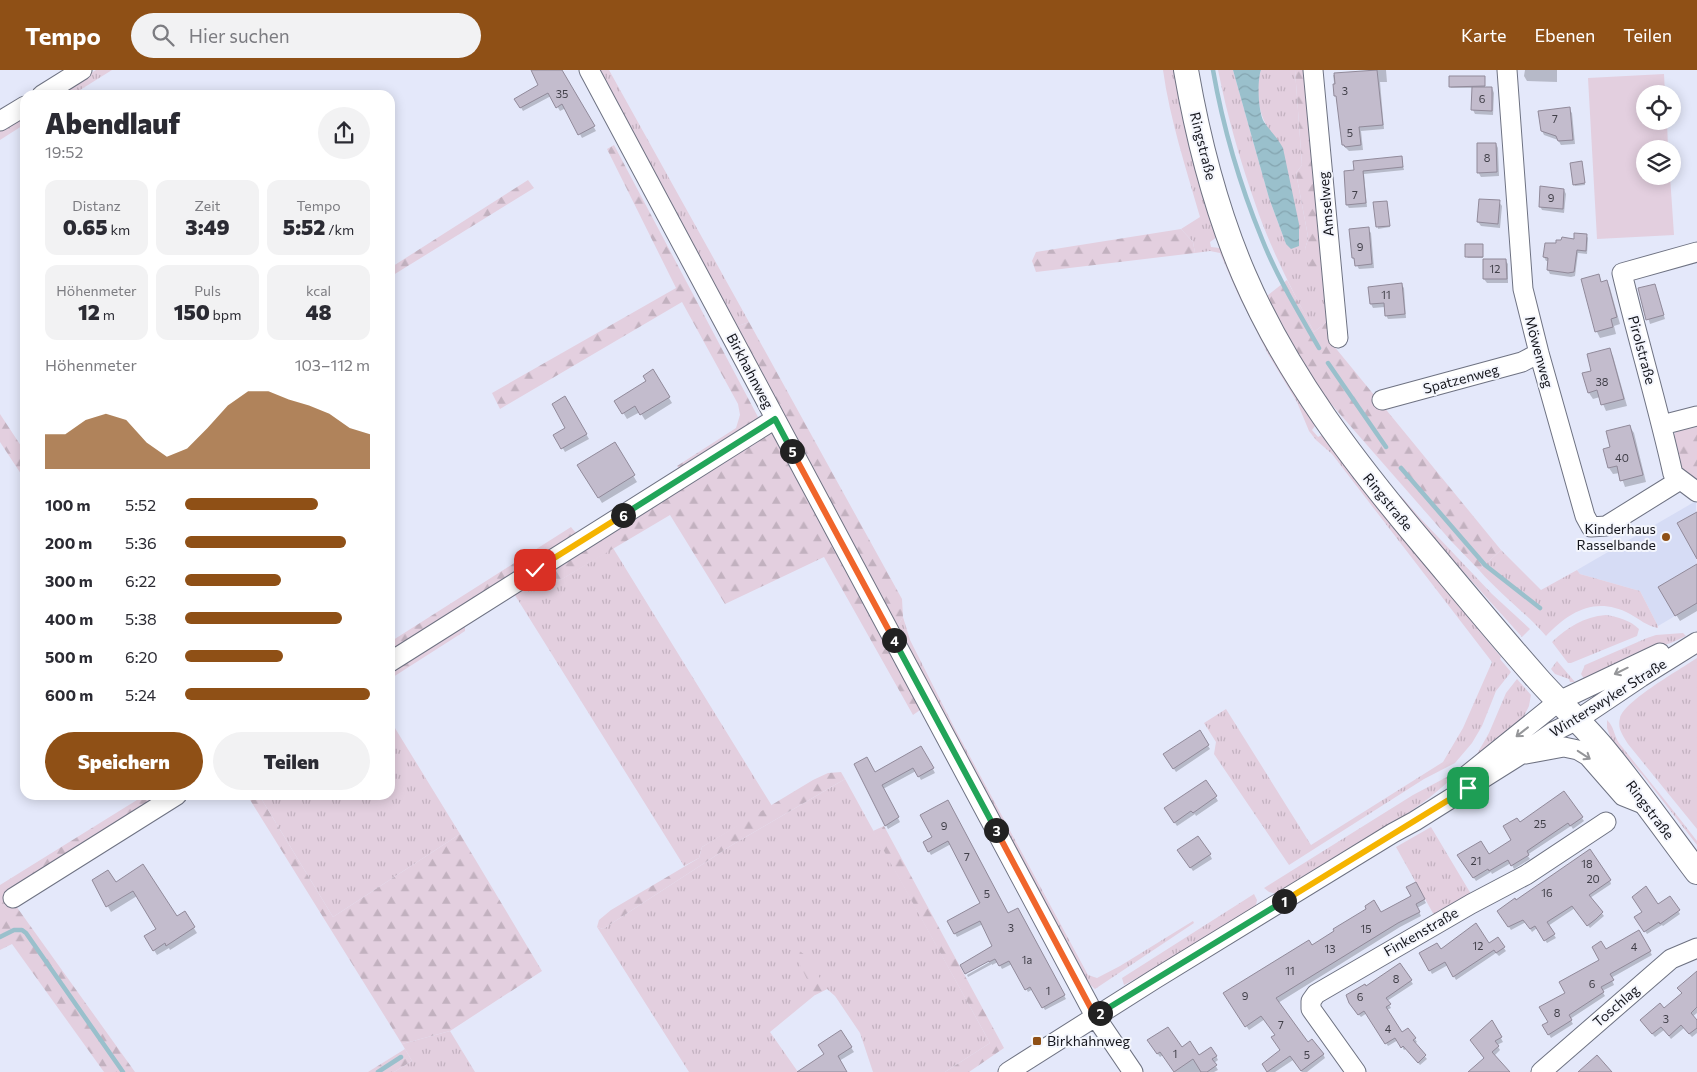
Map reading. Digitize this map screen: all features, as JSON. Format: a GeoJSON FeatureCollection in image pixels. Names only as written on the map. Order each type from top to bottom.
{"type":"FeatureCollection","features":[{"type":"Feature","properties":{"kind":"main road","name":"Ringstraße"},"geometry":{"type":"LineString","coordinates":[[1186,70],[1209,173],[1244,275],[1283,351],[1320,412],[1371,482],[1511,648],[1606,752],[1697,872]]}},
{"type":"Feature","properties":{"kind":"street"},"geometry":{"type":"LineString","coordinates":[[50,90],[82,70]]}},
{"type":"Feature","properties":{"kind":"street","name":"Birkhahnweg"},"geometry":{"type":"LineString","coordinates":[[589,70],[1095,1016],[1133,1072]]}},
{"type":"Feature","properties":{"kind":"street","name":"Amselweg"},"geometry":{"type":"LineString","coordinates":[[1313,70],[1338,338]]}},
{"type":"Feature","properties":{"kind":"street","name":"Möwenweg"},"geometry":{"type":"LineString","coordinates":[[1507,70],[1523,290],[1585,516],[1591,527],[1606,526],[1680,480]]}},
{"type":"Feature","properties":{"kind":"street"},"geometry":{"type":"LineString","coordinates":[[0,121],[20,109]]}},
{"type":"Feature","properties":{"kind":"street","name":"Pirolstraße"},"geometry":{"type":"LineString","coordinates":[[1697,252],[1622,273],[1673,474],[1697,492]]}},
{"type":"Feature","properties":{"kind":"street","name":"Spatzenweg"},"geometry":{"type":"LineString","coordinates":[[1382,400],[1522,362],[1539,353]]}},
{"type":"Feature","properties":{"kind":"street"},"geometry":{"type":"LineString","coordinates":[[1662,425],[1697,416]]}},
{"type":"Feature","properties":{"kind":"street"},"geometry":{"type":"LineString","coordinates":[[395,659],[775,419]]}},
{"type":"Feature","properties":{"kind":"street"},"geometry":{"type":"LineString","coordinates":[[1393,833],[1412,815],[1442,795],[1559,701],[1697,637]]}},
{"type":"Feature","properties":{"kind":"street","name":"Winterswyker Straße"},"geometry":{"type":"LineString","coordinates":[[1008,1072],[1095,1016],[1415,821],[1553,732],[1578,720],[1697,642]]}},
{"type":"Feature","properties":{"kind":"street","name":"Winterswyker Straße"},"geometry":{"type":"LineString","coordinates":[[1520,755],[1564,747],[1578,750],[1588,756],[1623,796],[1648,806]]}},
{"type":"Feature","properties":{"kind":"street"},"geometry":{"type":"LineString","coordinates":[[13,898],[169,800]]}},
{"type":"Feature","properties":{"kind":"street","name":"Finkenstraße"},"geometry":{"type":"LineString","coordinates":[[1356,1072],[1311,1009],[1311,1001],[1316,994],[1471,904],[1526,875],[1606,822]]}},
{"type":"Feature","properties":{"kind":"street","name":"Toschlag"},"geometry":{"type":"LineString","coordinates":[[1541,1072],[1671,959],[1697,948]]}},
{"type":"Feature","properties":{"kind":"shaded area","name":"Kinderhaus Rasselbande"},"geometry":{"type":"Polygon","coordinates":[[[1696,501],[1697,603],[1658,626],[1640,591],[1580,574],[1577,570],[1696,501]]]}},
{"type":"Feature","properties":{"kind":"green space"},"geometry":{"type":"Polygon","coordinates":[[[96,70],[112,70],[80,90],[64,90],[96,70]]]}},
{"type":"Feature","properties":{"kind":"green space"},"geometry":{"type":"Polygon","coordinates":[[[596,70],[609,70],[749,322],[733,328],[596,70]]]}},
{"type":"Feature","properties":{"kind":"green space"},"geometry":{"type":"Polygon","coordinates":[[[1163,70],[1176,70],[1217,237],[1210,242],[1211,247],[1220,248],[1318,422],[1312,430],[1318,437],[1326,433],[1511,672],[1496,691],[1482,726],[1472,743],[1455,763],[1424,779],[1289,865],[1214,754],[1216,742],[1204,723],[1226,709],[1311,845],[1443,762],[1463,728],[1492,662],[1332,454],[1309,431],[1297,402],[1268,354],[1237,292],[1220,253],[1210,251],[1195,253],[1193,242],[1181,229],[1200,217],[1174,126],[1163,70]]]}},
{"type":"Feature","properties":{"kind":"green space"},"geometry":{"type":"Polygon","coordinates":[[[1218,70],[1233,70],[1269,198],[1286,244],[1268,128],[1258,100],[1258,84],[1261,70],[1295,70],[1302,165],[1296,173],[1308,239],[1305,249],[1327,278],[1328,321],[1314,332],[1282,269],[1261,220],[1234,137],[1218,70]]]}},
{"type":"Feature","properties":{"kind":"green space"},"geometry":{"type":"Polygon","coordinates":[[[1295,70],[1308,70],[1327,278],[1311,277],[1305,249],[1308,239],[1296,173],[1302,165],[1295,70]]]}},
{"type":"Feature","properties":{"kind":"green space"},"geometry":{"type":"Polygon","coordinates":[[[1664,74],[1665,85],[1636,85],[1636,130],[1667,130],[1668,140],[1636,140],[1636,185],[1671,185],[1674,235],[1597,239],[1588,78],[1664,74]]]}},
{"type":"Feature","properties":{"kind":"green space"},"geometry":{"type":"Polygon","coordinates":[[[20,117],[20,127],[0,140],[0,130],[20,117]]]}},
{"type":"Feature","properties":{"kind":"green space"},"geometry":{"type":"Polygon","coordinates":[[[614,145],[758,417],[753,424],[682,472],[677,466],[736,428],[740,415],[738,404],[682,302],[500,409],[492,393],[676,288],[607,149],[614,145]]]}},
{"type":"Feature","properties":{"kind":"green space"},"geometry":{"type":"Polygon","coordinates":[[[528,180],[534,188],[395,274],[395,265],[528,180]]]}},
{"type":"Feature","properties":{"kind":"green space"},"geometry":{"type":"Polygon","coordinates":[[[1181,229],[1193,242],[1195,253],[1036,272],[1032,261],[1036,252],[1181,229]]]}},
{"type":"Feature","properties":{"kind":"green space"},"geometry":{"type":"Polygon","coordinates":[[[1287,280],[1314,332],[1328,321],[1329,340],[1501,550],[1479,570],[1451,541],[1304,373],[1263,299],[1287,280]]]}},
{"type":"Feature","properties":{"kind":"green space"},"geometry":{"type":"Polygon","coordinates":[[[749,322],[902,599],[903,617],[894,632],[733,328],[749,322]]]}},
{"type":"Feature","properties":{"kind":"green space"},"geometry":{"type":"Polygon","coordinates":[[[0,414],[20,444],[20,472],[0,442],[0,414]]]}},
{"type":"Feature","properties":{"kind":"green space"},"geometry":{"type":"Polygon","coordinates":[[[1697,423],[1697,481],[1678,467],[1672,439],[1677,429],[1697,423]]]}},
{"type":"Feature","properties":{"kind":"green space"},"geometry":{"type":"Polygon","coordinates":[[[772,428],[922,706],[913,715],[824,557],[725,604],[670,515],[557,582],[550,579],[543,569],[772,428]]]}},
{"type":"Feature","properties":{"kind":"green space"},"geometry":{"type":"Polygon","coordinates":[[[1401,496],[1492,594],[1530,629],[1522,637],[1398,499],[1401,496]]]}},
{"type":"Feature","properties":{"kind":"green space"},"geometry":{"type":"Polygon","coordinates":[[[571,527],[580,538],[395,654],[395,639],[571,527]]]}},
{"type":"Feature","properties":{"kind":"green space"},"geometry":{"type":"Polygon","coordinates":[[[613,548],[772,806],[702,847],[699,858],[684,866],[513,592],[543,569],[550,579],[557,582],[613,548]]]}},
{"type":"Feature","properties":{"kind":"green space"},"geometry":{"type":"Polygon","coordinates":[[[1501,550],[1541,590],[1577,570],[1580,574],[1640,591],[1658,628],[1618,609],[1595,606],[1574,613],[1564,619],[1546,636],[1479,570],[1501,550]]]}},
{"type":"Feature","properties":{"kind":"green space"},"geometry":{"type":"Polygon","coordinates":[[[1606,615],[1632,623],[1639,629],[1637,636],[1568,663],[1552,642],[1583,620],[1606,615]]]}},
{"type":"Feature","properties":{"kind":"green space"},"geometry":{"type":"Polygon","coordinates":[[[903,617],[910,640],[954,727],[1088,975],[1097,978],[1193,921],[1194,923],[1095,989],[1088,983],[894,632],[903,617]]]}},
{"type":"Feature","properties":{"kind":"green space"},"geometry":{"type":"Polygon","coordinates":[[[465,623],[465,631],[395,676],[395,662],[465,623]]]}},
{"type":"Feature","properties":{"kind":"green space"},"geometry":{"type":"Polygon","coordinates":[[[1683,633],[1686,636],[1671,643],[1646,650],[1584,679],[1581,674],[1585,665],[1647,638],[1656,635],[1683,633]]]}},
{"type":"Feature","properties":{"kind":"green space"},"geometry":{"type":"Polygon","coordinates":[[[1697,658],[1697,829],[1628,744],[1621,732],[1619,722],[1624,711],[1631,703],[1697,658]]]}},
{"type":"Feature","properties":{"kind":"green space"},"geometry":{"type":"Polygon","coordinates":[[[1557,661],[1575,682],[1570,682],[1569,679],[1555,674],[1551,669],[1557,661]]]}},
{"type":"Feature","properties":{"kind":"green space"},"geometry":{"type":"Polygon","coordinates":[[[1517,679],[1531,695],[1529,706],[1522,720],[1429,798],[1403,817],[1277,894],[1269,892],[1264,888],[1413,795],[1468,764],[1477,754],[1489,733],[1506,693],[1517,679]]]}},
{"type":"Feature","properties":{"kind":"green space"},"geometry":{"type":"Polygon","coordinates":[[[1607,720],[1619,743],[1678,816],[1697,841],[1697,845],[1645,778],[1611,739],[1607,728],[1607,720]]]}},
{"type":"Feature","properties":{"kind":"green space"},"geometry":{"type":"Polygon","coordinates":[[[395,728],[460,834],[333,917],[262,800],[395,800],[395,728]]]}},
{"type":"Feature","properties":{"kind":"green space"},"geometry":{"type":"Polygon","coordinates":[[[841,772],[845,779],[732,845],[603,929],[597,927],[599,920],[611,910],[699,858],[702,847],[813,780],[828,773],[841,772]]]}},
{"type":"Feature","properties":{"kind":"green space"},"geometry":{"type":"Polygon","coordinates":[[[845,779],[990,1043],[945,1072],[873,1072],[860,1033],[835,996],[827,989],[815,995],[770,1032],[798,1072],[689,1072],[597,927],[603,929],[732,845],[845,779]]]}},
{"type":"Feature","properties":{"kind":"green space"},"geometry":{"type":"Polygon","coordinates":[[[137,800],[163,800],[16,906],[135,1072],[104,1072],[12,944],[0,950],[0,885],[137,800]]]}},
{"type":"Feature","properties":{"kind":"green space"},"geometry":{"type":"Polygon","coordinates":[[[250,800],[262,800],[333,917],[460,834],[542,971],[450,1031],[402,1044],[250,800]]]}},
{"type":"Feature","properties":{"kind":"green space"},"geometry":{"type":"Polygon","coordinates":[[[884,826],[1004,1048],[969,1072],[945,1072],[990,1043],[873,831],[884,826]]]}},
{"type":"Feature","properties":{"kind":"green space"},"geometry":{"type":"Polygon","coordinates":[[[1431,827],[1471,894],[1434,915],[1396,847],[1431,827]]]}},
{"type":"Feature","properties":{"kind":"green space"},"geometry":{"type":"Polygon","coordinates":[[[1254,894],[1257,900],[1255,910],[1187,951],[1124,985],[1122,978],[1254,894]]]}},
{"type":"Feature","properties":{"kind":"green space"},"geometry":{"type":"Polygon","coordinates":[[[798,950],[805,955],[827,989],[815,995],[795,955],[798,950]]]}},
{"type":"Feature","properties":{"kind":"green space"},"geometry":{"type":"Polygon","coordinates":[[[450,1031],[475,1072],[394,1072],[412,1061],[402,1044],[450,1031]]]}},
{"type":"Feature","properties":{"kind":"green space"},"geometry":{"type":"Polygon","coordinates":[[[405,1049],[412,1061],[394,1072],[368,1072],[405,1049]]]}},
{"type":"Feature","properties":{"kind":"water"},"geometry":{"type":"Polygon","coordinates":[[[1233,70],[1261,70],[1259,89],[1260,111],[1264,122],[1283,148],[1299,224],[1299,246],[1291,249],[1286,244],[1269,198],[1233,70]]]}},
{"type":"Feature","properties":{"kind":"building"},"geometry":{"type":"Polygon","coordinates":[[[531,70],[562,70],[595,126],[578,135],[562,104],[556,108],[548,93],[520,108],[514,99],[538,85],[531,70]]]}},
{"type":"Feature","properties":{"kind":"building"},"geometry":{"type":"Polygon","coordinates":[[[1377,70],[1383,125],[1359,127],[1361,145],[1345,147],[1342,145],[1336,96],[1334,96],[1334,73],[1377,70]]]}},
{"type":"Feature","properties":{"kind":"building"},"geometry":{"type":"Polygon","coordinates":[[[1449,76],[1485,76],[1485,86],[1449,87],[1449,76]]]}},
{"type":"Feature","properties":{"kind":"building"},"geometry":{"type":"Polygon","coordinates":[[[1472,87],[1492,87],[1492,111],[1471,110],[1472,87]]]}},
{"type":"Feature","properties":{"kind":"building"},"geometry":{"type":"Polygon","coordinates":[[[1570,107],[1573,140],[1558,141],[1556,136],[1541,131],[1538,111],[1570,107]]]}},
{"type":"Feature","properties":{"kind":"building"},"geometry":{"type":"Polygon","coordinates":[[[1477,143],[1496,143],[1497,172],[1477,173],[1477,143]]]}},
{"type":"Feature","properties":{"kind":"building"},"geometry":{"type":"Polygon","coordinates":[[[1402,156],[1403,167],[1363,171],[1366,203],[1346,205],[1344,171],[1354,170],[1353,161],[1402,156]]]}},
{"type":"Feature","properties":{"kind":"building"},"geometry":{"type":"Polygon","coordinates":[[[1582,161],[1585,183],[1573,185],[1570,163],[1582,161]]]}},
{"type":"Feature","properties":{"kind":"building"},"geometry":{"type":"Polygon","coordinates":[[[1540,186],[1564,189],[1563,209],[1539,207],[1540,186]]]}},
{"type":"Feature","properties":{"kind":"building"},"geometry":{"type":"Polygon","coordinates":[[[1479,199],[1500,200],[1498,224],[1477,222],[1479,199]]]}},
{"type":"Feature","properties":{"kind":"building"},"geometry":{"type":"Polygon","coordinates":[[[1387,201],[1390,226],[1376,227],[1373,202],[1387,201]]]}},
{"type":"Feature","properties":{"kind":"building"},"geometry":{"type":"Polygon","coordinates":[[[1369,227],[1372,264],[1355,266],[1354,258],[1352,258],[1349,229],[1369,227]]]}},
{"type":"Feature","properties":{"kind":"building"},"geometry":{"type":"Polygon","coordinates":[[[1574,233],[1587,234],[1586,251],[1577,250],[1574,272],[1547,270],[1548,258],[1543,257],[1545,243],[1556,243],[1556,240],[1561,240],[1562,237],[1574,239],[1574,233]]]}},
{"type":"Feature","properties":{"kind":"building"},"geometry":{"type":"Polygon","coordinates":[[[1465,244],[1483,244],[1483,257],[1465,257],[1465,244]]]}},
{"type":"Feature","properties":{"kind":"building"},"geometry":{"type":"Polygon","coordinates":[[[1483,259],[1506,259],[1507,279],[1483,279],[1483,259]]]}},
{"type":"Feature","properties":{"kind":"building"},"geometry":{"type":"Polygon","coordinates":[[[1599,274],[1601,282],[1607,280],[1617,317],[1611,319],[1613,327],[1595,332],[1581,279],[1599,274]]]}},
{"type":"Feature","properties":{"kind":"building"},"geometry":{"type":"Polygon","coordinates":[[[1402,283],[1405,314],[1385,316],[1384,303],[1370,304],[1368,287],[1402,283]]]}},
{"type":"Feature","properties":{"kind":"building"},"geometry":{"type":"Polygon","coordinates":[[[1655,284],[1664,315],[1646,320],[1638,288],[1655,284]]]}},
{"type":"Feature","properties":{"kind":"building"},"geometry":{"type":"Polygon","coordinates":[[[1610,348],[1624,399],[1601,405],[1597,390],[1588,393],[1582,373],[1591,371],[1587,354],[1610,348]]]}},
{"type":"Feature","properties":{"kind":"building"},"geometry":{"type":"Polygon","coordinates":[[[653,369],[670,397],[640,415],[635,406],[622,414],[614,401],[646,381],[643,376],[653,369]]]}},
{"type":"Feature","properties":{"kind":"building"},"geometry":{"type":"Polygon","coordinates":[[[565,396],[587,434],[561,449],[553,435],[565,428],[552,404],[565,396]]]}},
{"type":"Feature","properties":{"kind":"building"},"geometry":{"type":"Polygon","coordinates":[[[1630,425],[1643,475],[1620,481],[1617,466],[1608,468],[1603,449],[1610,447],[1606,431],[1630,425]]]}},
{"type":"Feature","properties":{"kind":"building"},"geometry":{"type":"Polygon","coordinates":[[[615,442],[635,475],[598,498],[577,465],[615,442]]]}},
{"type":"Feature","properties":{"kind":"building"},"geometry":{"type":"Polygon","coordinates":[[[1697,512],[1697,559],[1677,523],[1697,512]]]}},
{"type":"Feature","properties":{"kind":"building"},"geometry":{"type":"Polygon","coordinates":[[[1697,564],[1697,603],[1675,616],[1658,587],[1697,564]]]}},
{"type":"Feature","properties":{"kind":"building"},"geometry":{"type":"Polygon","coordinates":[[[1200,730],[1209,745],[1173,769],[1163,754],[1200,730]]]}},
{"type":"Feature","properties":{"kind":"building"},"geometry":{"type":"Polygon","coordinates":[[[921,746],[934,768],[918,777],[913,768],[882,785],[899,817],[885,826],[854,764],[867,757],[875,772],[921,746]]]}},
{"type":"Feature","properties":{"kind":"building"},"geometry":{"type":"Polygon","coordinates":[[[1206,780],[1217,796],[1193,813],[1191,811],[1174,823],[1164,808],[1206,780]]]}},
{"type":"Feature","properties":{"kind":"building"},"geometry":{"type":"Polygon","coordinates":[[[1564,791],[1583,817],[1570,826],[1568,823],[1527,851],[1529,855],[1511,866],[1508,860],[1473,878],[1457,855],[1481,841],[1489,854],[1511,840],[1503,826],[1517,818],[1520,822],[1564,791]]]}},
{"type":"Feature","properties":{"kind":"building"},"geometry":{"type":"Polygon","coordinates":[[[948,800],[1008,913],[1018,908],[1065,995],[1042,1008],[1030,987],[1025,990],[1009,961],[999,966],[995,959],[965,974],[960,965],[992,946],[980,921],[954,934],[947,921],[980,903],[948,841],[928,852],[923,842],[932,837],[920,815],[948,800]]]}},
{"type":"Feature","properties":{"kind":"building"},"geometry":{"type":"Polygon","coordinates":[[[1198,836],[1211,854],[1190,868],[1177,850],[1198,836]]]}},
{"type":"Feature","properties":{"kind":"building"},"geometry":{"type":"Polygon","coordinates":[[[1590,849],[1611,880],[1589,895],[1603,912],[1596,919],[1587,926],[1572,906],[1547,922],[1555,934],[1544,941],[1535,926],[1530,929],[1523,920],[1508,927],[1497,911],[1590,849]]]}},
{"type":"Feature","properties":{"kind":"building"},"geometry":{"type":"Polygon","coordinates":[[[143,864],[177,916],[185,911],[195,927],[166,946],[165,943],[153,951],[144,936],[156,929],[133,891],[106,907],[92,880],[108,870],[116,882],[143,864]]]}},
{"type":"Feature","properties":{"kind":"building"},"geometry":{"type":"Polygon","coordinates":[[[1416,882],[1425,899],[1416,904],[1420,912],[1398,923],[1276,998],[1308,1042],[1312,1039],[1324,1054],[1301,1071],[1290,1056],[1267,1072],[1262,1064],[1280,1050],[1271,1037],[1275,1035],[1261,1016],[1245,1027],[1223,993],[1309,940],[1312,945],[1334,931],[1333,929],[1366,909],[1365,906],[1374,900],[1381,912],[1411,896],[1406,887],[1416,882]]]}},
{"type":"Feature","properties":{"kind":"building"},"geometry":{"type":"Polygon","coordinates":[[[1646,886],[1658,904],[1670,896],[1680,910],[1660,924],[1659,922],[1644,932],[1634,917],[1642,912],[1632,897],[1646,886]]]}},
{"type":"Feature","properties":{"kind":"building"},"geometry":{"type":"Polygon","coordinates":[[[1476,923],[1489,943],[1498,937],[1505,947],[1496,953],[1494,950],[1453,977],[1445,962],[1429,971],[1419,953],[1437,943],[1441,949],[1476,923]]]}},
{"type":"Feature","properties":{"kind":"building"},"geometry":{"type":"Polygon","coordinates":[[[1639,930],[1651,951],[1610,974],[1614,980],[1601,987],[1604,992],[1569,1015],[1572,1020],[1548,1035],[1542,1025],[1548,1022],[1539,1007],[1565,993],[1559,982],[1599,960],[1592,947],[1601,941],[1606,949],[1639,930]]]}},
{"type":"Feature","properties":{"kind":"building"},"geometry":{"type":"Polygon","coordinates":[[[1400,963],[1412,980],[1386,998],[1391,1004],[1386,1007],[1402,1032],[1408,1028],[1416,1038],[1413,1040],[1426,1055],[1418,1063],[1403,1046],[1401,1048],[1395,1038],[1385,1044],[1364,1011],[1358,1015],[1349,1003],[1346,995],[1365,984],[1366,986],[1400,963]]]}},
{"type":"Feature","properties":{"kind":"building"},"geometry":{"type":"Polygon","coordinates":[[[1697,971],[1697,1007],[1691,1013],[1697,1020],[1697,1028],[1689,1034],[1681,1025],[1669,1036],[1661,1027],[1652,1034],[1640,1020],[1660,1003],[1664,1008],[1682,993],[1677,988],[1697,971]]]}},
{"type":"Feature","properties":{"kind":"building"},"geometry":{"type":"Polygon","coordinates":[[[1492,1020],[1502,1037],[1495,1041],[1499,1046],[1492,1052],[1510,1072],[1468,1072],[1484,1058],[1470,1040],[1492,1020]]]}},
{"type":"Feature","properties":{"kind":"building"},"geometry":{"type":"Polygon","coordinates":[[[1168,1027],[1182,1047],[1190,1041],[1199,1055],[1211,1047],[1217,1056],[1212,1059],[1217,1065],[1207,1072],[1201,1072],[1193,1059],[1174,1072],[1160,1052],[1157,1054],[1147,1040],[1168,1027]]]}},
{"type":"Feature","properties":{"kind":"building"},"geometry":{"type":"Polygon","coordinates":[[[841,1030],[852,1047],[838,1056],[847,1072],[797,1072],[824,1054],[818,1045],[841,1030]]]}},
{"type":"Feature","properties":{"kind":"building"},"geometry":{"type":"Polygon","coordinates":[[[1597,1055],[1612,1072],[1578,1072],[1597,1055]]]}},
{"type":"Feature","properties":{"kind":"waterway"},"geometry":{"type":"LineString","coordinates":[[1213,70],[1227,134],[1239,177],[1254,219],[1281,281],[1319,348]]}},
{"type":"Feature","properties":{"kind":"waterway"},"geometry":{"type":"LineString","coordinates":[[1328,363],[1386,447]]}},
{"type":"Feature","properties":{"kind":"waterway"},"geometry":{"type":"LineString","coordinates":[[1401,468],[1485,565],[1540,608]]}},
{"type":"Feature","properties":{"kind":"waterway"},"geometry":{"type":"LineString","coordinates":[[0,937],[14,930],[22,930],[26,933],[123,1072]]}},
{"type":"Feature","properties":{"kind":"waterway"},"geometry":{"type":"LineString","coordinates":[[378,1072],[401,1057]]}},
{"type":"Feature","properties":{"kind":"place","name":"Kinderhaus Rasselbande"},"geometry":{"type":"Point","coordinates":[1666,537]}},
{"type":"Feature","properties":{"kind":"place","name":"Birkhahnweg"},"geometry":{"type":"Point","coordinates":[1037,1041]}},
{"type":"Feature","properties":{"kind":"route"},"geometry":{"type":"LineString","coordinates":[[535,570],[775,419],[1095,1016],[1468,788]]}}]}
